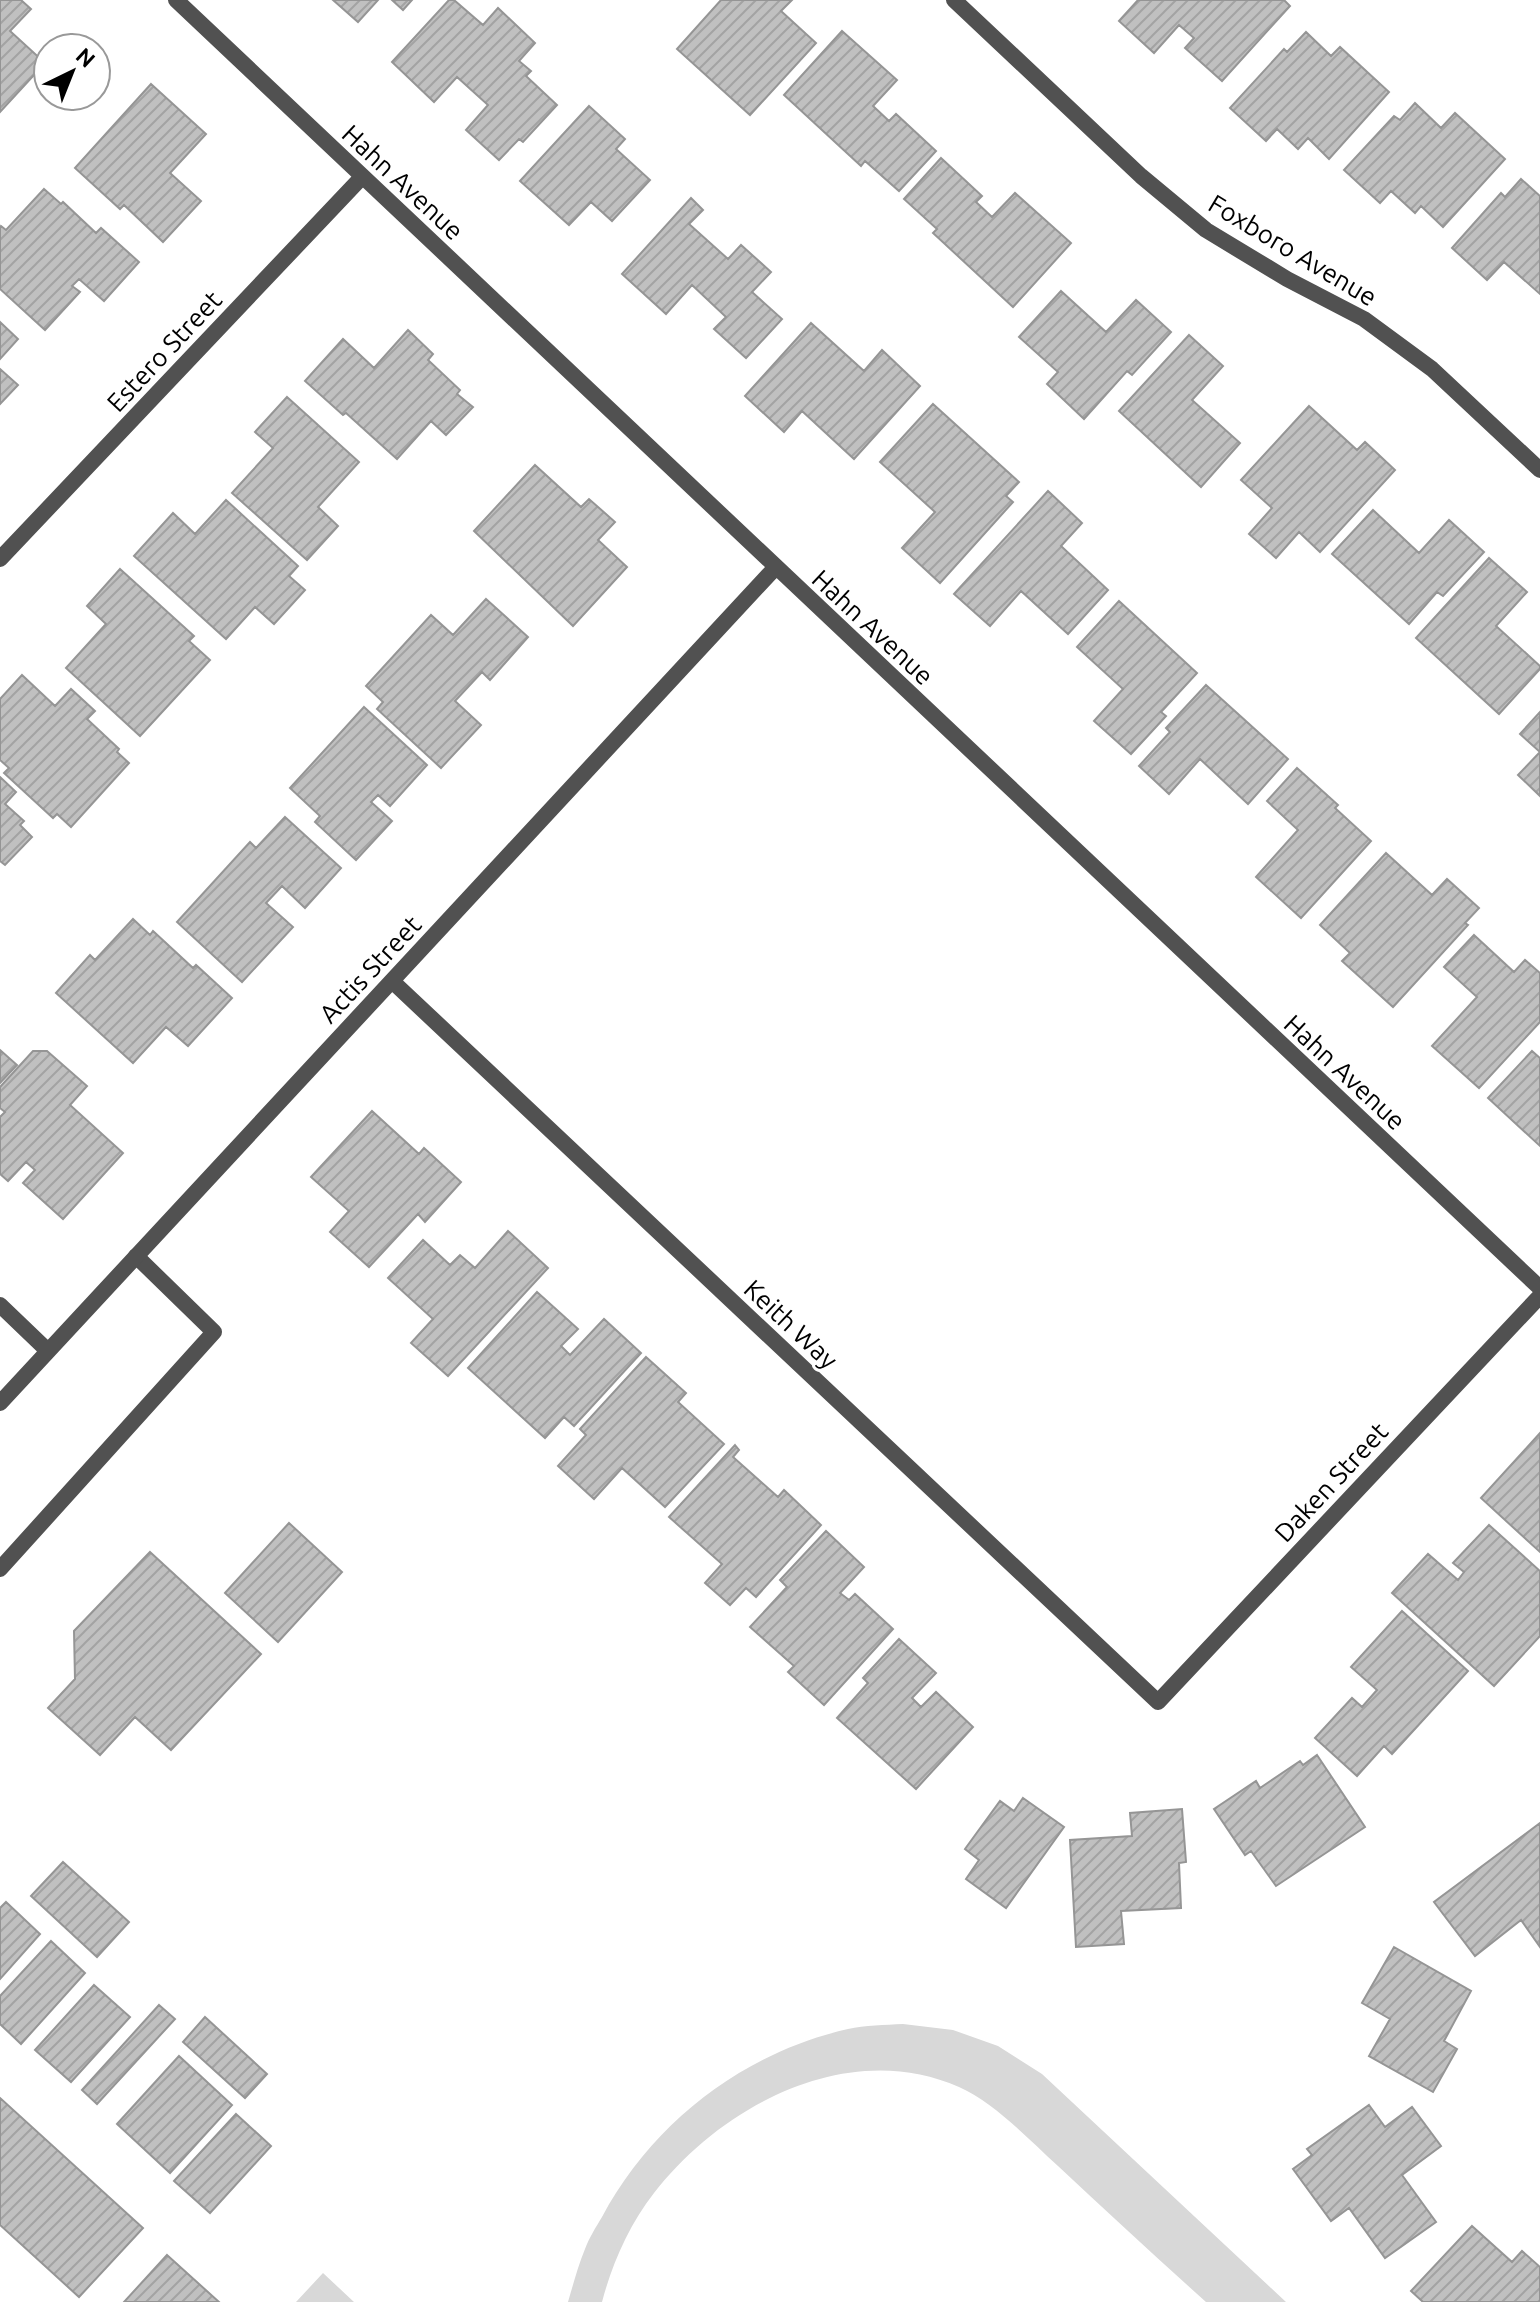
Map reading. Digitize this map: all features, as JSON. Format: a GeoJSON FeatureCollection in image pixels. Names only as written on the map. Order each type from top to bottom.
{"type":"FeatureCollection","features":[{"type":"Feature","properties":{"kind":"street","name":"Hahn Avenue"},"geometry":{"type":"LineString","coordinates":[[176,0],[1540,1288]]}},
{"type":"Feature","properties":{"kind":"street","name":"Foxboro Avenue"},"geometry":{"type":"LineString","coordinates":[[954,0],[1141,176],[1206,230],[1287,279],[1364,319],[1432,369],[1540,470]]}},
{"type":"Feature","properties":{"kind":"street","name":"Estero Street"},"geometry":{"type":"LineString","coordinates":[[0,559],[362,177]]}},
{"type":"Feature","properties":{"kind":"street","name":"Actis Street"},"geometry":{"type":"LineString","coordinates":[[0,1403],[775,568]]}},
{"type":"Feature","properties":{"kind":"street","name":"Keith Way"},"geometry":{"type":"LineString","coordinates":[[392,981],[1158,1702]]}},
{"type":"Feature","properties":{"kind":"street"},"geometry":{"type":"LineString","coordinates":[[0,1569],[214,1332],[136,1256]]}},
{"type":"Feature","properties":{"kind":"street","name":"Daken Street"},"geometry":{"type":"LineString","coordinates":[[1158,1702],[1540,1296]]}},
{"type":"Feature","properties":{"kind":"street"},"geometry":{"type":"LineString","coordinates":[[0,1305],[48,1351]]}},
{"type":"Feature","properties":{"kind":"shaded area"},"geometry":{"type":"Polygon","coordinates":[[[903,2024],[953,2030],[998,2046],[1042,2074],[1286,2302],[1206,2302],[1023,2133],[985,2102],[959,2087],[917,2074],[874,2071],[832,2076],[791,2089],[751,2108],[715,2132],[682,2161],[645,2205],[622,2245],[602,2302],[568,2302],[588,2241],[623,2183],[647,2151],[705,2096],[772,2055],[809,2040],[855,2028],[903,2024]]]}},
{"type":"Feature","properties":{"kind":"shaded area"},"geometry":{"type":"Polygon","coordinates":[[[323,2273],[354,2302],[296,2302],[323,2273]]]}},
{"type":"Feature","properties":{"kind":"building"},"geometry":{"type":"Polygon","coordinates":[[[0,0],[21,0],[31,9],[10,31],[32,51],[32,77],[0,112],[0,0]]]}},
{"type":"Feature","properties":{"kind":"building"},"geometry":{"type":"Polygon","coordinates":[[[333,0],[378,0],[358,22],[333,0]]]}},
{"type":"Feature","properties":{"kind":"building"},"geometry":{"type":"Polygon","coordinates":[[[392,0],[412,0],[403,10],[392,0]]]}},
{"type":"Feature","properties":{"kind":"building"},"geometry":{"type":"Polygon","coordinates":[[[449,0],[454,0],[483,25],[498,8],[535,43],[519,61],[531,71],[526,76],[557,105],[523,142],[519,139],[499,160],[466,130],[488,105],[457,77],[434,102],[392,62],[449,0]]]}},
{"type":"Feature","properties":{"kind":"building"},"geometry":{"type":"Polygon","coordinates":[[[721,0],[792,0],[781,11],[816,43],[750,115],[677,49],[721,0]]]}},
{"type":"Feature","properties":{"kind":"building"},"geometry":{"type":"Polygon","coordinates":[[[1138,0],[1284,0],[1290,6],[1222,81],[1185,48],[1194,38],[1179,25],[1154,53],[1119,21],[1138,0]]]}},
{"type":"Feature","properties":{"kind":"building"},"geometry":{"type":"Polygon","coordinates":[[[842,31],[897,80],[873,106],[889,121],[896,114],[936,151],[899,191],[865,161],[861,166],[784,95],[842,31]]]}},
{"type":"Feature","properties":{"kind":"building"},"geometry":{"type":"Polygon","coordinates":[[[1306,32],[1331,56],[1340,47],[1389,92],[1329,159],[1308,138],[1298,149],[1277,129],[1266,141],[1230,108],[1284,49],[1287,52],[1306,32]]]}},
{"type":"Feature","properties":{"kind":"building"},"geometry":{"type":"Polygon","coordinates":[[[151,84],[206,134],[170,173],[201,201],[163,242],[124,205],[120,209],[75,168],[151,84]]]}},
{"type":"Feature","properties":{"kind":"building"},"geometry":{"type":"Polygon","coordinates":[[[1415,103],[1441,128],[1455,113],[1505,159],[1443,227],[1421,206],[1415,213],[1391,191],[1380,203],[1344,170],[1394,116],[1400,120],[1415,103]]]}},
{"type":"Feature","properties":{"kind":"building"},"geometry":{"type":"Polygon","coordinates":[[[589,106],[625,139],[616,149],[650,180],[612,221],[591,202],[569,225],[520,181],[589,106]]]}},
{"type":"Feature","properties":{"kind":"building"},"geometry":{"type":"Polygon","coordinates":[[[941,158],[982,196],[976,202],[992,217],[1015,193],[1071,243],[1013,307],[933,233],[937,229],[904,199],[941,158]]]}},
{"type":"Feature","properties":{"kind":"building"},"geometry":{"type":"Polygon","coordinates":[[[1521,179],[1540,196],[1540,294],[1504,262],[1487,280],[1452,248],[1501,193],[1505,197],[1521,179]]]}},
{"type":"Feature","properties":{"kind":"building"},"geometry":{"type":"Polygon","coordinates":[[[44,189],[96,233],[101,228],[139,262],[104,301],[79,279],[72,286],[80,292],[45,330],[0,289],[0,228],[6,230],[44,189]]]}},
{"type":"Feature","properties":{"kind":"building"},"geometry":{"type":"Polygon","coordinates":[[[691,198],[703,210],[689,224],[728,259],[741,245],[771,272],[752,292],[782,319],[746,358],[714,329],[726,317],[692,285],[666,314],[622,274],[691,198]]]}},
{"type":"Feature","properties":{"kind":"building"},"geometry":{"type":"Polygon","coordinates":[[[1061,291],[1106,332],[1136,300],[1171,332],[1132,375],[1127,371],[1084,419],[1047,384],[1058,372],[1019,337],[1061,291]]]}},
{"type":"Feature","properties":{"kind":"building"},"geometry":{"type":"Polygon","coordinates":[[[0,322],[18,339],[0,359],[0,322]]]}},
{"type":"Feature","properties":{"kind":"building"},"geometry":{"type":"Polygon","coordinates":[[[811,323],[864,371],[882,350],[920,386],[854,459],[802,411],[784,432],[745,396],[811,323]]]}},
{"type":"Feature","properties":{"kind":"building"},"geometry":{"type":"Polygon","coordinates":[[[408,330],[433,354],[428,360],[460,390],[457,394],[473,407],[446,435],[431,421],[397,459],[305,381],[343,339],[374,368],[408,330]]]}},
{"type":"Feature","properties":{"kind":"building"},"geometry":{"type":"Polygon","coordinates":[[[1189,335],[1223,366],[1192,400],[1240,443],[1201,487],[1119,411],[1189,335]]]}},
{"type":"Feature","properties":{"kind":"building"},"geometry":{"type":"Polygon","coordinates":[[[0,369],[18,385],[0,404],[0,369]]]}},
{"type":"Feature","properties":{"kind":"building"},"geometry":{"type":"Polygon","coordinates":[[[287,397],[359,462],[318,507],[338,526],[307,560],[232,493],[273,448],[255,432],[287,397]]]}},
{"type":"Feature","properties":{"kind":"building"},"geometry":{"type":"Polygon","coordinates":[[[933,404],[1019,482],[1006,496],[1013,502],[940,583],[902,548],[935,512],[880,462],[933,404]]]}},
{"type":"Feature","properties":{"kind":"building"},"geometry":{"type":"Polygon","coordinates":[[[1309,406],[1357,450],[1365,442],[1395,470],[1320,552],[1299,532],[1276,558],[1249,534],[1272,508],[1241,480],[1309,406]]]}},
{"type":"Feature","properties":{"kind":"building"},"geometry":{"type":"Polygon","coordinates":[[[535,465],[581,507],[589,499],[615,522],[598,540],[627,567],[573,626],[474,531],[535,465]]]}},
{"type":"Feature","properties":{"kind":"building"},"geometry":{"type":"Polygon","coordinates":[[[1048,491],[1082,523],[1061,546],[1108,590],[1068,634],[1021,591],[990,626],[954,594],[1048,491]]]}},
{"type":"Feature","properties":{"kind":"building"},"geometry":{"type":"Polygon","coordinates":[[[226,500],[298,566],[289,576],[305,590],[274,624],[255,607],[226,639],[134,556],[173,513],[195,534],[226,500]]]}},
{"type":"Feature","properties":{"kind":"building"},"geometry":{"type":"Polygon","coordinates":[[[1373,510],[1419,553],[1449,520],[1484,552],[1443,596],[1437,592],[1409,624],[1332,554],[1373,510]]]}},
{"type":"Feature","properties":{"kind":"building"},"geometry":{"type":"Polygon","coordinates":[[[1489,558],[1527,592],[1496,626],[1540,666],[1499,714],[1416,638],[1489,558]]]}},
{"type":"Feature","properties":{"kind":"building"},"geometry":{"type":"Polygon","coordinates":[[[120,569],[194,636],[189,641],[210,660],[140,736],[66,668],[106,624],[87,606],[120,569]]]}},
{"type":"Feature","properties":{"kind":"building"},"geometry":{"type":"Polygon","coordinates":[[[486,599],[528,637],[490,680],[482,672],[455,701],[481,725],[441,768],[377,709],[383,702],[366,686],[431,615],[453,635],[486,599]]]}},
{"type":"Feature","properties":{"kind":"building"},"geometry":{"type":"Polygon","coordinates":[[[1119,601],[1197,673],[1161,712],[1166,716],[1131,754],[1094,721],[1123,689],[1077,647],[1119,601]]]}},
{"type":"Feature","properties":{"kind":"building"},"geometry":{"type":"Polygon","coordinates":[[[22,675],[55,706],[71,689],[95,711],[87,719],[119,749],[117,752],[129,763],[71,827],[57,814],[53,818],[4,773],[9,768],[0,760],[0,699],[22,675]]]}},
{"type":"Feature","properties":{"kind":"building"},"geometry":{"type":"Polygon","coordinates":[[[1206,685],[1288,759],[1248,804],[1200,759],[1169,794],[1139,766],[1170,732],[1166,728],[1206,685]]]}},
{"type":"Feature","properties":{"kind":"building"},"geometry":{"type":"Polygon","coordinates":[[[364,707],[427,765],[390,806],[378,795],[371,802],[392,821],[356,860],[315,822],[320,816],[290,788],[364,707]]]}},
{"type":"Feature","properties":{"kind":"building"},"geometry":{"type":"Polygon","coordinates":[[[1540,712],[1540,752],[1520,734],[1540,712]]]}},
{"type":"Feature","properties":{"kind":"building"},"geometry":{"type":"Polygon","coordinates":[[[1540,752],[1540,796],[1518,775],[1540,752]]]}},
{"type":"Feature","properties":{"kind":"building"},"geometry":{"type":"Polygon","coordinates":[[[1297,768],[1338,805],[1335,808],[1371,841],[1301,918],[1256,877],[1298,830],[1267,801],[1297,768]]]}},
{"type":"Feature","properties":{"kind":"building"},"geometry":{"type":"Polygon","coordinates":[[[0,777],[16,792],[5,804],[24,821],[20,825],[32,837],[5,865],[0,861],[0,777]]]}},
{"type":"Feature","properties":{"kind":"building"},"geometry":{"type":"Polygon","coordinates":[[[285,817],[341,868],[305,908],[282,886],[266,903],[293,927],[242,982],[177,922],[250,842],[256,848],[285,817]]]}},
{"type":"Feature","properties":{"kind":"building"},"geometry":{"type":"Polygon","coordinates":[[[1386,853],[1432,895],[1447,879],[1479,908],[1465,923],[1468,925],[1393,1007],[1342,961],[1350,953],[1320,925],[1386,853]]]}},
{"type":"Feature","properties":{"kind":"building"},"geometry":{"type":"Polygon","coordinates":[[[133,919],[150,935],[153,931],[193,968],[196,965],[232,998],[188,1046],[166,1027],[133,1063],[56,993],[90,955],[95,960],[133,919]]]}},
{"type":"Feature","properties":{"kind":"building"},"geometry":{"type":"Polygon","coordinates":[[[1474,935],[1514,972],[1525,960],[1540,973],[1540,1022],[1479,1088],[1432,1046],[1477,997],[1444,967],[1474,935]]]}},
{"type":"Feature","properties":{"kind":"building"},"geometry":{"type":"Polygon","coordinates":[[[0,1050],[17,1065],[0,1083],[0,1050]]]}},
{"type":"Feature","properties":{"kind":"building"},"geometry":{"type":"Polygon","coordinates":[[[33,1051],[47,1051],[87,1086],[70,1105],[123,1153],[63,1219],[23,1183],[35,1170],[26,1162],[8,1181],[0,1174],[0,1117],[5,1112],[0,1108],[0,1087],[33,1051]]]}},
{"type":"Feature","properties":{"kind":"building"},"geometry":{"type":"Polygon","coordinates":[[[1532,1051],[1540,1058],[1540,1146],[1488,1098],[1532,1051]]]}},
{"type":"Feature","properties":{"kind":"building"},"geometry":{"type":"Polygon","coordinates":[[[372,1111],[419,1154],[424,1148],[461,1182],[425,1222],[418,1214],[369,1267],[330,1232],[349,1211],[311,1177],[372,1111]]]}},
{"type":"Feature","properties":{"kind":"building"},"geometry":{"type":"Polygon","coordinates":[[[508,1231],[548,1268],[448,1376],[411,1343],[433,1319],[388,1278],[423,1240],[450,1265],[460,1255],[475,1268],[508,1231]]]}},
{"type":"Feature","properties":{"kind":"building"},"geometry":{"type":"Polygon","coordinates":[[[537,1292],[578,1329],[561,1346],[570,1355],[604,1319],[641,1353],[574,1426],[564,1417],[545,1438],[468,1368],[537,1292]]]}},
{"type":"Feature","properties":{"kind":"building"},"geometry":{"type":"Polygon","coordinates":[[[646,1357],[686,1393],[678,1402],[724,1444],[665,1507],[622,1468],[594,1499],[558,1466],[586,1435],[580,1429],[646,1357]]]}},
{"type":"Feature","properties":{"kind":"building"},"geometry":{"type":"Polygon","coordinates":[[[1540,1433],[1540,1552],[1481,1498],[1540,1433]]]}},
{"type":"Feature","properties":{"kind":"building"},"geometry":{"type":"Polygon","coordinates":[[[735,1445],[739,1450],[733,1457],[778,1497],[784,1490],[821,1525],[756,1597],[746,1588],[730,1605],[705,1583],[722,1564],[669,1517],[735,1445]]]}},
{"type":"Feature","properties":{"kind":"building"},"geometry":{"type":"Polygon","coordinates":[[[289,1523],[342,1572],[278,1642],[225,1593],[289,1523]]]}},
{"type":"Feature","properties":{"kind":"building"},"geometry":{"type":"Polygon","coordinates":[[[1489,1525],[1540,1571],[1540,1636],[1494,1686],[1392,1593],[1428,1554],[1458,1580],[1464,1572],[1453,1563],[1489,1525]]]}},
{"type":"Feature","properties":{"kind":"building"},"geometry":{"type":"Polygon","coordinates":[[[826,1531],[864,1567],[840,1593],[849,1600],[855,1594],[893,1629],[824,1705],[788,1672],[794,1666],[750,1627],[787,1587],[780,1580],[826,1531]]]}},
{"type":"Feature","properties":{"kind":"building"},"geometry":{"type":"Polygon","coordinates":[[[150,1552],[261,1654],[171,1750],[135,1717],[100,1755],[48,1708],[75,1679],[74,1631],[150,1552]]]}},
{"type":"Feature","properties":{"kind":"building"},"geometry":{"type":"Polygon","coordinates":[[[1402,1611],[1468,1671],[1392,1754],[1384,1746],[1357,1776],[1315,1738],[1352,1698],[1362,1707],[1377,1690],[1351,1667],[1402,1611]]]}},
{"type":"Feature","properties":{"kind":"building"},"geometry":{"type":"Polygon","coordinates":[[[899,1639],[936,1673],[912,1698],[921,1707],[936,1692],[973,1727],[916,1789],[837,1718],[868,1683],[863,1678],[899,1639]]]}},
{"type":"Feature","properties":{"kind":"building"},"geometry":{"type":"Polygon","coordinates":[[[1317,1755],[1365,1827],[1276,1886],[1251,1851],[1245,1855],[1214,1809],[1256,1781],[1260,1788],[1300,1761],[1303,1765],[1317,1755]]]}},
{"type":"Feature","properties":{"kind":"building"},"geometry":{"type":"Polygon","coordinates":[[[1023,1798],[1064,1827],[1006,1908],[966,1879],[979,1860],[965,1849],[1000,1801],[1014,1811],[1023,1798]]]}},
{"type":"Feature","properties":{"kind":"building"},"geometry":{"type":"Polygon","coordinates":[[[1182,1809],[1186,1862],[1179,1863],[1181,1908],[1121,1911],[1124,1944],[1076,1947],[1070,1840],[1132,1836],[1130,1813],[1182,1809]]]}},
{"type":"Feature","properties":{"kind":"building"},"geometry":{"type":"Polygon","coordinates":[[[1540,1823],[1540,1947],[1521,1920],[1475,1956],[1434,1902],[1540,1823]]]}},
{"type":"Feature","properties":{"kind":"building"},"geometry":{"type":"Polygon","coordinates":[[[63,1862],[129,1922],[97,1957],[31,1896],[63,1862]]]}},
{"type":"Feature","properties":{"kind":"building"},"geometry":{"type":"Polygon","coordinates":[[[6,1902],[40,1934],[0,1979],[0,1908],[6,1902]]]}},
{"type":"Feature","properties":{"kind":"building"},"geometry":{"type":"Polygon","coordinates":[[[51,1941],[85,1973],[21,2044],[0,2024],[0,1996],[51,1941]]]}},
{"type":"Feature","properties":{"kind":"building"},"geometry":{"type":"Polygon","coordinates":[[[1394,1947],[1471,1991],[1444,2041],[1457,2049],[1433,2092],[1369,2056],[1390,2019],[1362,2003],[1394,1947]]]}},
{"type":"Feature","properties":{"kind":"building"},"geometry":{"type":"Polygon","coordinates":[[[94,1985],[130,2017],[71,2082],[35,2050],[94,1985]]]}},
{"type":"Feature","properties":{"kind":"building"},"geometry":{"type":"Polygon","coordinates":[[[159,2005],[175,2019],[97,2104],[82,2090],[159,2005]]]}},
{"type":"Feature","properties":{"kind":"building"},"geometry":{"type":"Polygon","coordinates":[[[205,2017],[267,2074],[245,2098],[183,2042],[205,2017]]]}},
{"type":"Feature","properties":{"kind":"building"},"geometry":{"type":"Polygon","coordinates":[[[179,2056],[232,2105],[170,2173],[117,2124],[179,2056]]]}},
{"type":"Feature","properties":{"kind":"building"},"geometry":{"type":"Polygon","coordinates":[[[0,2098],[143,2228],[79,2297],[0,2225],[0,2098]]]}},
{"type":"Feature","properties":{"kind":"building"},"geometry":{"type":"Polygon","coordinates":[[[1369,2105],[1385,2127],[1412,2107],[1441,2146],[1402,2175],[1436,2222],[1385,2258],[1349,2208],[1331,2221],[1293,2169],[1312,2155],[1307,2149],[1369,2105]]]}},
{"type":"Feature","properties":{"kind":"building"},"geometry":{"type":"Polygon","coordinates":[[[236,2114],[271,2146],[210,2213],[174,2181],[236,2114]]]}},
{"type":"Feature","properties":{"kind":"building"},"geometry":{"type":"Polygon","coordinates":[[[1472,2226],[1512,2262],[1522,2251],[1540,2267],[1540,2302],[1423,2302],[1411,2291],[1472,2226]]]}},
{"type":"Feature","properties":{"kind":"building"},"geometry":{"type":"Polygon","coordinates":[[[167,2255],[219,2302],[124,2302],[167,2255]]]}}]}
